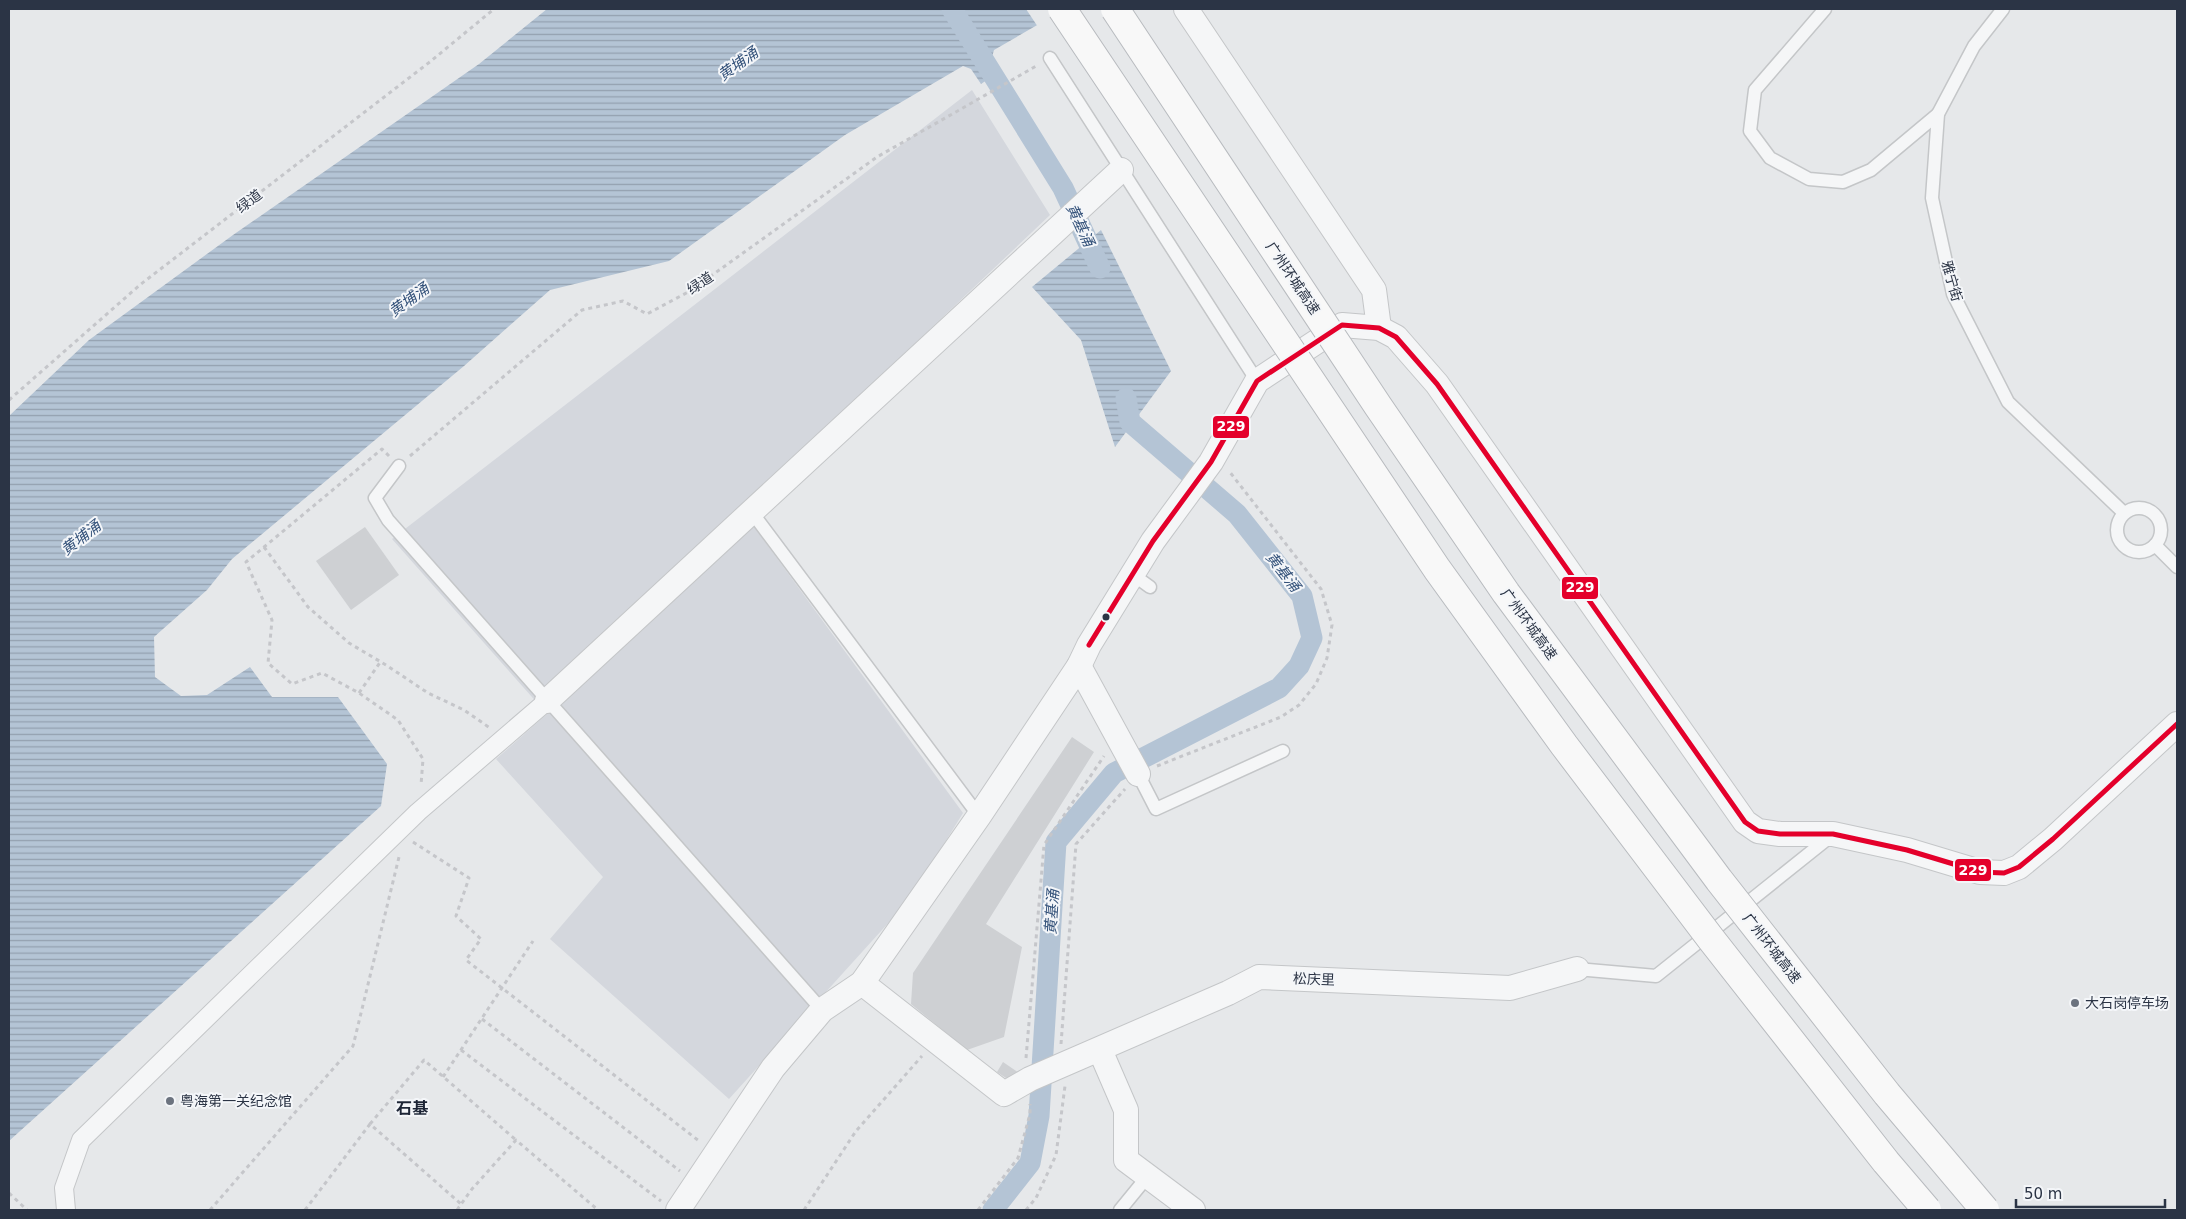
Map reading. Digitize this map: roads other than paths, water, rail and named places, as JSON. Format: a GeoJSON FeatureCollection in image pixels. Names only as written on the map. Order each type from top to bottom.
{"type":"FeatureCollection","features":[{"type":"Feature","properties":{"kind":"highway"},"geometry":{"type":"LineString","coordinates":[[1062,9],[1436,569],[1564,745],[1711,939],[1886,1162],[1928,1210]]}},
{"type":"Feature","properties":{"kind":"highway","name":"广州环城高速"},"geometry":{"type":"LineString","coordinates":[[1114,9],[1378,406],[1506,593],[1719,880],[1887,1094],[1985,1210]]}},
{"type":"Feature","properties":{"kind":"street"},"geometry":{"type":"LineString","coordinates":[[1186,9],[1374,290],[1378,328]]}},
{"type":"Feature","properties":{"kind":"street"},"geometry":{"type":"LineString","coordinates":[[66,1210],[64,1188],[81,1140],[410,823],[548,701],[1121,170]]}},
{"type":"Feature","properties":{"kind":"street"},"geometry":{"type":"LineString","coordinates":[[672,1207],[696,1183],[773,1068],[822,1010],[862,983],[1079,666],[1089,645],[1141,581],[1153,541],[1211,462],[1257,381],[1342,325],[1378,328],[1396,337],[1437,384],[1745,822],[1758,832],[1833,834],[1907,850],[1980,872],[2004,873],[2019,868],[2053,839],[2177,724]]}},
{"type":"Feature","properties":{"kind":"street"},"geometry":{"type":"LineString","coordinates":[[1079,666],[1138,774]]}},
{"type":"Feature","properties":{"kind":"street","name":"松庆里"},"geometry":{"type":"LineString","coordinates":[[862,983],[1004,1094],[1030,1080],[1259,977],[1510,988],[1578,969]]}},
{"type":"Feature","properties":{"kind":"street"},"geometry":{"type":"LineString","coordinates":[[1100,1050],[1126,1110],[1126,1160],[1147,1178],[1193,1210]]}},
{"type":"Feature","properties":{"kind":"lane"},"geometry":{"type":"LineString","coordinates":[[1825,9],[1755,90],[1750,131],[1770,158],[1809,179],[1842,182],[1871,170],[1938,114]]}},
{"type":"Feature","properties":{"kind":"lane","name":"雅宁街"},"geometry":{"type":"LineString","coordinates":[[2003,9],[1974,46],[1938,114],[1932,198],[1953,294],[2008,402],[2124,513]]}},
{"type":"Feature","properties":{"kind":"lane"},"geometry":{"type":"LineString","coordinates":[[1050,58],[1257,381]]}},
{"type":"Feature","properties":{"kind":"lane"},"geometry":{"type":"LineString","coordinates":[[399,466],[375,498],[388,520],[822,1010]]}},
{"type":"Feature","properties":{"kind":"lane"},"geometry":{"type":"LineString","coordinates":[[2133,508],[2149,509],[2159,519],[2162,532],[2158,543],[2144,552],[2127,549],[2119,540],[2117,534],[2117,527],[2124,513],[2133,508]]}},
{"type":"Feature","properties":{"kind":"lane"},"geometry":{"type":"LineString","coordinates":[[751,511],[978,816]]}},
{"type":"Feature","properties":{"kind":"lane"},"geometry":{"type":"LineString","coordinates":[[2154,545],[2177,567]]}},
{"type":"Feature","properties":{"kind":"lane"},"geometry":{"type":"LineString","coordinates":[[1138,774],[1156,809],[1283,751]]}},
{"type":"Feature","properties":{"kind":"lane"},"geometry":{"type":"LineString","coordinates":[[1578,969],[1656,976],[1833,834]]}},
{"type":"Feature","properties":{"kind":"lane"},"geometry":{"type":"LineString","coordinates":[[1120,1210],[1147,1178]]}},
{"type":"Feature","properties":{"kind":"water","name":"黄埔涌"},"geometry":{"type":"Polygon","coordinates":[[[547,9],[1065,9],[994,50],[992,57],[997,73],[981,84],[971,69],[963,66],[845,135],[669,261],[550,290],[464,366],[232,559],[207,590],[154,637],[155,677],[181,696],[207,695],[250,667],[272,697],[338,697],[387,764],[381,806],[9,1141],[9,416],[89,340],[233,235],[479,64],[547,9]]]}},
{"type":"Feature","properties":{"kind":"water"},"geometry":{"type":"Polygon","coordinates":[[[1101,230],[1171,371],[1115,447],[1081,340],[1032,287],[1101,230]]]}},
{"type":"Feature","properties":{"kind":"waterway","name":"黄基涌"},"geometry":{"type":"LineString","coordinates":[[952,9],[1063,188],[1100,268]]}},
{"type":"Feature","properties":{"kind":"waterway","name":"黄基涌"},"geometry":{"type":"LineString","coordinates":[[993,1210],[1030,1163],[1039,1116],[1056,842],[1114,773],[1279,688],[1299,666],[1312,638],[1302,596],[1237,514],[1130,422],[1126,398]]}},
{"type":"Feature","properties":{"kind":"place","name":"大石岗停车场"},"geometry":{"type":"Point","coordinates":[2075,1003]}},
{"type":"Feature","properties":{"kind":"place","name":"粤海第一关纪念馆"},"geometry":{"type":"Point","coordinates":[170,1101]}},
{"type":"Feature","properties":{"kind":"district","name":"石基"},"geometry":{"type":"Point","coordinates":[412,1108]}}]}
